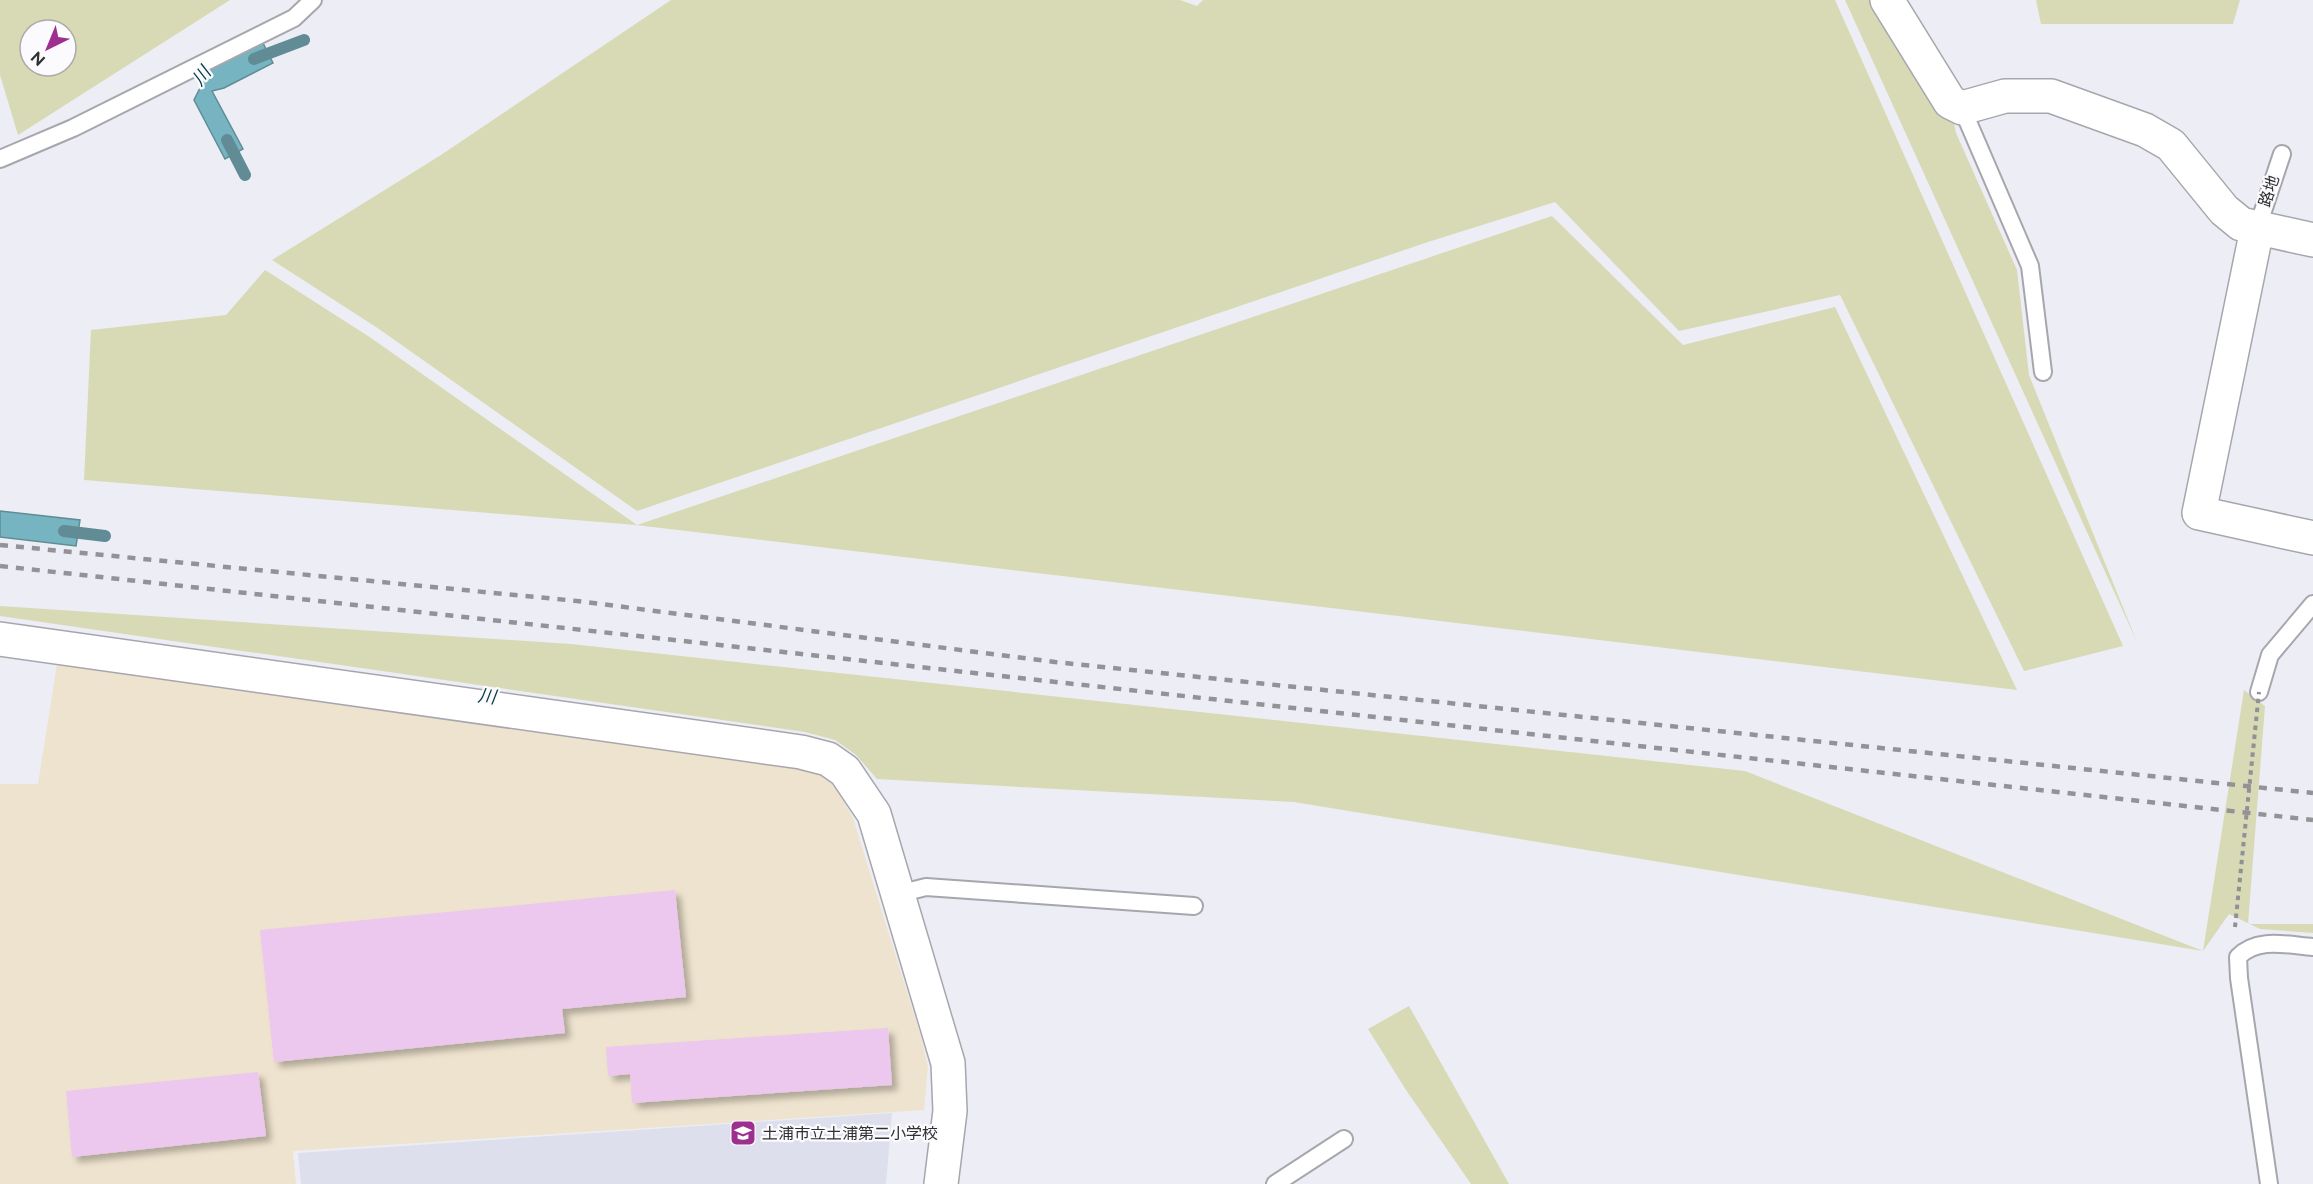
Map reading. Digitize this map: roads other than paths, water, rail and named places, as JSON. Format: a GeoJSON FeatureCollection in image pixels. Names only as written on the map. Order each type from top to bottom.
{"type":"FeatureCollection","features":[{"type":"Feature","properties":{"kind":"street"},"geometry":{"type":"LineString","coordinates":[[1887,0],[1950,102],[1962,108],[2005,96],[2051,96],[2145,130],[2171,145],[2224,210],[2241,224],[2313,240]]}},
{"type":"Feature","properties":{"kind":"street"},"geometry":{"type":"LineString","coordinates":[[2257,229],[2199,513],[2313,538]]}},
{"type":"Feature","properties":{"kind":"street"},"geometry":{"type":"LineString","coordinates":[[0,639],[801,752],[828,759],[845,771],[874,814],[948,1064],[950,1111],[941,1184]]}},
{"type":"Feature","properties":{"kind":"lane"},"geometry":{"type":"LineString","coordinates":[[0,159],[73,128],[294,18],[313,0]]}},
{"type":"Feature","properties":{"kind":"lane"},"geometry":{"type":"LineString","coordinates":[[1962,108],[2030,266],[2043,372]]}},
{"type":"Feature","properties":{"kind":"lane","name":"路地"},"geometry":{"type":"LineString","coordinates":[[2257,229],[2282,154]]}},
{"type":"Feature","properties":{"kind":"lane"},"geometry":{"type":"LineString","coordinates":[[2259,692],[2270,655],[2313,604]]}},
{"type":"Feature","properties":{"kind":"lane"},"geometry":{"type":"LineString","coordinates":[[898,894],[926,887],[1194,906]]}},
{"type":"Feature","properties":{"kind":"lane"},"geometry":{"type":"LineString","coordinates":[[2269,1184],[2239,978],[2238,957],[2245,949],[2260,944],[2313,947]]}},
{"type":"Feature","properties":{"kind":"lane"},"geometry":{"type":"LineString","coordinates":[[1275,1184],[1344,1139]]}},
{"type":"Feature","properties":{"kind":"water","name":"川"},"geometry":{"type":"Polygon","coordinates":[[[262,41],[273,63],[224,88],[212,91],[243,149],[225,159],[194,100],[211,66],[262,41]]]}},
{"type":"Feature","properties":{"kind":"water"},"geometry":{"type":"Polygon","coordinates":[[[0,511],[80,520],[76,546],[0,537],[0,511]]]}},
{"type":"Feature","properties":{"kind":"waterway","name":"川"},"geometry":{"type":"LineString","coordinates":[[254,59],[304,40]]}},
{"type":"Feature","properties":{"kind":"waterway","name":"川"},"geometry":{"type":"LineString","coordinates":[[227,140],[245,175]]}},
{"type":"Feature","properties":{"kind":"waterway"},"geometry":{"type":"LineString","coordinates":[[64,531],[105,536]]}},
{"type":"Feature","properties":{"kind":"railway"},"geometry":{"type":"LineString","coordinates":[[0,545],[577,601],[1055,662],[2313,793]]}},
{"type":"Feature","properties":{"kind":"railway"},"geometry":{"type":"LineString","coordinates":[[0,566],[2313,820]]}},
{"type":"Feature","properties":{"kind":"place","name":"土浦市立土浦第二小学校"},"geometry":{"type":"Point","coordinates":[743,1133]}}]}
